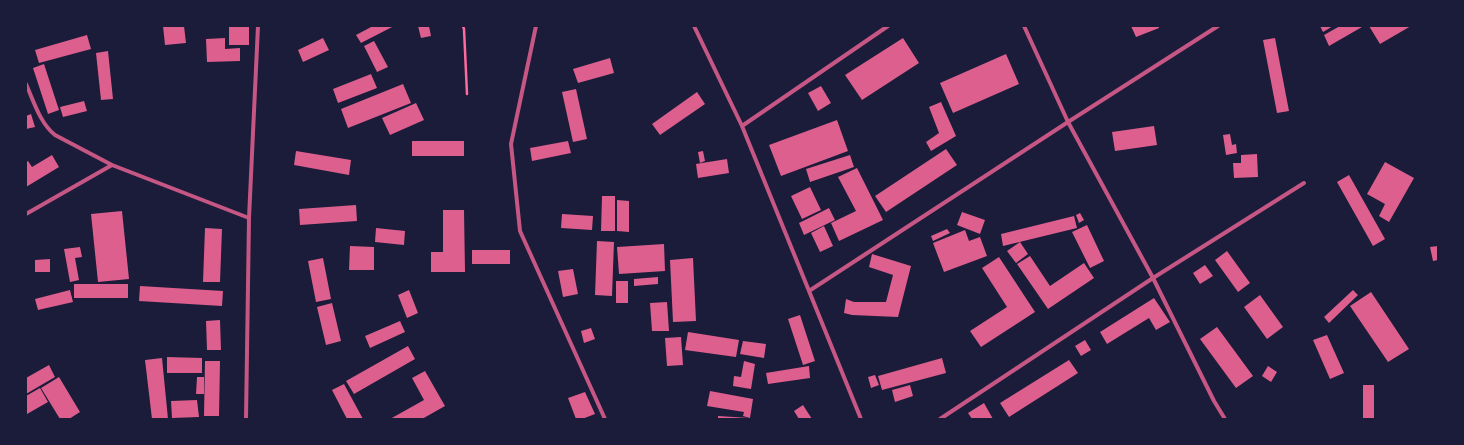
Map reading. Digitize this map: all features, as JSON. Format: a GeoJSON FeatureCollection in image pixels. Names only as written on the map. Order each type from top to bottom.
{"type":"FeatureCollection","features":[{"type":"Feature","properties":{"kind":"street"},"geometry":{"type":"LineString","coordinates":[[246,419],[249,218],[258,26]]}},
{"type":"Feature","properties":{"kind":"street"},"geometry":{"type":"LineString","coordinates":[[536,26],[511,144],[520,231],[605,419]]}},
{"type":"Feature","properties":{"kind":"street"},"geometry":{"type":"LineString","coordinates":[[694,26],[742,126],[861,419]]}},
{"type":"Feature","properties":{"kind":"street"},"geometry":{"type":"LineString","coordinates":[[742,126],[888,26]]}},
{"type":"Feature","properties":{"kind":"street"},"geometry":{"type":"LineString","coordinates":[[1024,26],[1068,122],[1153,278],[1214,401],[1225,419]]}},
{"type":"Feature","properties":{"kind":"street"},"geometry":{"type":"LineString","coordinates":[[809,291],[1218,26]]}},
{"type":"Feature","properties":{"kind":"street"},"geometry":{"type":"LineString","coordinates":[[26,84],[44,123],[48,130],[55,135],[112,165],[249,218]]}},
{"type":"Feature","properties":{"kind":"street"},"geometry":{"type":"LineString","coordinates":[[26,214],[112,165]]}},
{"type":"Feature","properties":{"kind":"street"},"geometry":{"type":"LineString","coordinates":[[940,419],[1153,278],[1304,183]]}},
{"type":"Feature","properties":{"kind":"path"},"geometry":{"type":"LineString","coordinates":[[463,26],[467,94]]}},
{"type":"Feature","properties":{"kind":"building"},"geometry":{"type":"Polygon","coordinates":[[[163,26],[184,26],[186,43],[165,45],[163,26]]]}},
{"type":"Feature","properties":{"kind":"building"},"geometry":{"type":"Polygon","coordinates":[[[229,26],[249,26],[249,45],[229,45],[229,26]]]}},
{"type":"Feature","properties":{"kind":"building"},"geometry":{"type":"Polygon","coordinates":[[[373,26],[394,26],[361,43],[356,35],[373,26]]]}},
{"type":"Feature","properties":{"kind":"building"},"geometry":{"type":"Polygon","coordinates":[[[418,26],[429,26],[431,36],[421,38],[418,26]]]}},
{"type":"Feature","properties":{"kind":"building"},"geometry":{"type":"Polygon","coordinates":[[[1131,26],[1159,26],[1159,28],[1136,37],[1131,26]]]}},
{"type":"Feature","properties":{"kind":"building"},"geometry":{"type":"Polygon","coordinates":[[[1320,26],[1333,26],[1323,32],[1320,26]]]}},
{"type":"Feature","properties":{"kind":"building"},"geometry":{"type":"Polygon","coordinates":[[[1340,26],[1362,27],[1329,46],[1324,35],[1340,26]]]}},
{"type":"Feature","properties":{"kind":"building"},"geometry":{"type":"Polygon","coordinates":[[[1369,26],[1411,26],[1380,44],[1369,26]]]}},
{"type":"Feature","properties":{"kind":"building"},"geometry":{"type":"Polygon","coordinates":[[[87,35],[91,49],[39,63],[35,50],[87,35]]]}},
{"type":"Feature","properties":{"kind":"building"},"geometry":{"type":"Polygon","coordinates":[[[225,38],[225,49],[240,48],[240,61],[207,62],[206,39],[225,38]]]}},
{"type":"Feature","properties":{"kind":"building"},"geometry":{"type":"Polygon","coordinates":[[[323,38],[329,50],[303,62],[298,50],[323,38]]]}},
{"type":"Feature","properties":{"kind":"building"},"geometry":{"type":"Polygon","coordinates":[[[903,38],[919,63],[862,100],[845,75],[903,38]]]}},
{"type":"Feature","properties":{"kind":"building"},"geometry":{"type":"Polygon","coordinates":[[[1275,38],[1289,111],[1277,113],[1263,40],[1275,38]]]}},
{"type":"Feature","properties":{"kind":"building"},"geometry":{"type":"Polygon","coordinates":[[[374,41],[388,67],[377,72],[364,46],[374,41]]]}},
{"type":"Feature","properties":{"kind":"building"},"geometry":{"type":"Polygon","coordinates":[[[108,51],[113,99],[101,100],[96,53],[108,51]]]}},
{"type":"Feature","properties":{"kind":"building"},"geometry":{"type":"Polygon","coordinates":[[[1006,54],[1019,84],[953,113],[940,83],[1006,54]]]}},
{"type":"Feature","properties":{"kind":"building"},"geometry":{"type":"Polygon","coordinates":[[[610,58],[614,73],[578,83],[573,69],[610,58]]]}},
{"type":"Feature","properties":{"kind":"building"},"geometry":{"type":"Polygon","coordinates":[[[44,64],[59,110],[48,114],[33,68],[44,64]]]}},
{"type":"Feature","properties":{"kind":"building"},"geometry":{"type":"Polygon","coordinates":[[[371,74],[377,88],[338,103],[333,89],[371,74]]]}},
{"type":"Feature","properties":{"kind":"building"},"geometry":{"type":"Polygon","coordinates":[[[403,84],[411,103],[348,128],[341,109],[403,84]]]}},
{"type":"Feature","properties":{"kind":"building"},"geometry":{"type":"Polygon","coordinates":[[[821,86],[831,103],[818,111],[808,93],[821,86]]]}},
{"type":"Feature","properties":{"kind":"building"},"geometry":{"type":"Polygon","coordinates":[[[576,89],[587,139],[573,142],[562,92],[576,89]]]}},
{"type":"Feature","properties":{"kind":"building"},"geometry":{"type":"Polygon","coordinates":[[[697,92],[705,104],[660,135],[652,124],[697,92]]]}},
{"type":"Feature","properties":{"kind":"building"},"geometry":{"type":"Polygon","coordinates":[[[84,101],[87,111],[63,117],[60,107],[84,101]]]}},
{"type":"Feature","properties":{"kind":"building"},"geometry":{"type":"Polygon","coordinates":[[[941,102],[956,136],[931,151],[926,142],[939,133],[929,107],[941,102]]]}},
{"type":"Feature","properties":{"kind":"building"},"geometry":{"type":"Polygon","coordinates":[[[416,103],[424,120],[390,135],[382,118],[416,103]]]}},
{"type":"Feature","properties":{"kind":"building"},"geometry":{"type":"Polygon","coordinates":[[[31,114],[35,127],[26,129],[26,116],[31,114]]]}},
{"type":"Feature","properties":{"kind":"building"},"geometry":{"type":"Polygon","coordinates":[[[837,120],[848,151],[781,176],[769,145],[837,120]]]}},
{"type":"Feature","properties":{"kind":"building"},"geometry":{"type":"Polygon","coordinates":[[[1154,126],[1157,145],[1115,151],[1112,132],[1154,126]]]}},
{"type":"Feature","properties":{"kind":"building"},"geometry":{"type":"Polygon","coordinates":[[[1230,134],[1232,145],[1236,144],[1237,153],[1226,155],[1223,135],[1230,134]]]}},
{"type":"Feature","properties":{"kind":"building"},"geometry":{"type":"Polygon","coordinates":[[[412,141],[464,141],[464,156],[412,156],[412,141]]]}},
{"type":"Feature","properties":{"kind":"building"},"geometry":{"type":"Polygon","coordinates":[[[568,141],[571,153],[532,161],[530,148],[568,141]]]}},
{"type":"Feature","properties":{"kind":"building"},"geometry":{"type":"Polygon","coordinates":[[[946,149],[957,165],[886,212],[875,196],[946,149]]]}},
{"type":"Feature","properties":{"kind":"building"},"geometry":{"type":"Polygon","coordinates":[[[296,151],[351,160],[349,175],[294,165],[296,151]]]}},
{"type":"Feature","properties":{"kind":"building"},"geometry":{"type":"Polygon","coordinates":[[[703,151],[705,161],[700,163],[698,152],[703,151]]]}},
{"type":"Feature","properties":{"kind":"building"},"geometry":{"type":"Polygon","coordinates":[[[1257,154],[1258,177],[1234,178],[1233,163],[1241,163],[1241,155],[1257,154]]]}},
{"type":"Feature","properties":{"kind":"building"},"geometry":{"type":"Polygon","coordinates":[[[52,155],[59,167],[26,187],[26,162],[28,161],[32,167],[52,155]]]}},
{"type":"Feature","properties":{"kind":"building"},"geometry":{"type":"Polygon","coordinates":[[[850,155],[854,167],[810,182],[806,169],[850,155]]]}},
{"type":"Feature","properties":{"kind":"building"},"geometry":{"type":"Polygon","coordinates":[[[727,159],[729,173],[698,178],[696,164],[727,159]]]}},
{"type":"Feature","properties":{"kind":"building"},"geometry":{"type":"Polygon","coordinates":[[[1385,162],[1414,178],[1389,222],[1379,216],[1385,204],[1367,194],[1385,162]]]}},
{"type":"Feature","properties":{"kind":"building"},"geometry":{"type":"Polygon","coordinates":[[[857,168],[883,220],[839,241],[831,223],[856,211],[838,177],[857,168]]]}},
{"type":"Feature","properties":{"kind":"building"},"geometry":{"type":"Polygon","coordinates":[[[1349,175],[1385,239],[1373,246],[1337,182],[1349,175]]]}},
{"type":"Feature","properties":{"kind":"building"},"geometry":{"type":"Polygon","coordinates":[[[810,187],[821,210],[802,219],[791,196],[810,187]]]}},
{"type":"Feature","properties":{"kind":"building"},"geometry":{"type":"Polygon","coordinates":[[[602,196],[615,196],[615,231],[601,231],[602,196]]]}},
{"type":"Feature","properties":{"kind":"building"},"geometry":{"type":"Polygon","coordinates":[[[617,200],[629,201],[629,232],[617,231],[617,200]]]}},
{"type":"Feature","properties":{"kind":"building"},"geometry":{"type":"Polygon","coordinates":[[[356,205],[357,221],[300,225],[299,209],[356,205]]]}},
{"type":"Feature","properties":{"kind":"building"},"geometry":{"type":"Polygon","coordinates":[[[829,208],[835,220],[804,235],[799,223],[829,208]]]}},
{"type":"Feature","properties":{"kind":"building"},"geometry":{"type":"Polygon","coordinates":[[[443,210],[464,210],[465,272],[431,272],[431,252],[443,252],[443,210]]]}},
{"type":"Feature","properties":{"kind":"building"},"geometry":{"type":"Polygon","coordinates":[[[122,211],[129,279],[98,282],[91,214],[122,211]]]}},
{"type":"Feature","properties":{"kind":"building"},"geometry":{"type":"Polygon","coordinates":[[[962,212],[985,220],[980,234],[957,225],[962,212]]]}},
{"type":"Feature","properties":{"kind":"building"},"geometry":{"type":"Polygon","coordinates":[[[1080,213],[1084,220],[1079,223],[1076,215],[1080,213]]]}},
{"type":"Feature","properties":{"kind":"building"},"geometry":{"type":"Polygon","coordinates":[[[562,214],[593,216],[592,230],[561,228],[562,214]]]}},
{"type":"Feature","properties":{"kind":"building"},"geometry":{"type":"Polygon","coordinates":[[[1074,216],[1077,228],[1003,246],[1001,234],[1074,216]]]}},
{"type":"Feature","properties":{"kind":"building"},"geometry":{"type":"Polygon","coordinates":[[[1087,225],[1104,261],[1090,268],[1072,232],[1087,225]]]}},
{"type":"Feature","properties":{"kind":"building"},"geometry":{"type":"Polygon","coordinates":[[[824,226],[833,246],[820,252],[811,233],[824,226]]]}},
{"type":"Feature","properties":{"kind":"building"},"geometry":{"type":"Polygon","coordinates":[[[205,228],[222,229],[220,282],[203,282],[205,228]]]}},
{"type":"Feature","properties":{"kind":"building"},"geometry":{"type":"Polygon","coordinates":[[[376,228],[405,231],[404,245],[375,242],[376,228]]]}},
{"type":"Feature","properties":{"kind":"building"},"geometry":{"type":"Polygon","coordinates":[[[947,229],[950,233],[933,241],[931,236],[947,229]]]}},
{"type":"Feature","properties":{"kind":"building"},"geometry":{"type":"Polygon","coordinates":[[[965,230],[969,241],[980,237],[987,256],[944,272],[933,243],[965,230]]]}},
{"type":"Feature","properties":{"kind":"building"},"geometry":{"type":"Polygon","coordinates":[[[597,241],[614,242],[612,296],[595,295],[597,241]]]}},
{"type":"Feature","properties":{"kind":"building"},"geometry":{"type":"Polygon","coordinates":[[[1020,242],[1028,254],[1016,263],[1007,251],[1020,242]]]}},
{"type":"Feature","properties":{"kind":"building"},"geometry":{"type":"Polygon","coordinates":[[[664,244],[665,271],[619,274],[617,247],[664,244]]]}},
{"type":"Feature","properties":{"kind":"building"},"geometry":{"type":"Polygon","coordinates":[[[350,246],[374,247],[374,270],[349,270],[350,246]]]}},
{"type":"Feature","properties":{"kind":"building"},"geometry":{"type":"Polygon","coordinates":[[[1438,246],[1438,260],[1433,261],[1430,247],[1438,246]]]}},
{"type":"Feature","properties":{"kind":"building"},"geometry":{"type":"Polygon","coordinates":[[[80,247],[82,257],[75,258],[79,280],[70,282],[64,249],[80,247]]]}},
{"type":"Feature","properties":{"kind":"building"},"geometry":{"type":"Polygon","coordinates":[[[472,250],[510,250],[510,264],[472,264],[472,250]]]}},
{"type":"Feature","properties":{"kind":"building"},"geometry":{"type":"Polygon","coordinates":[[[1227,251],[1250,283],[1238,292],[1215,260],[1227,251]]]}},
{"type":"Feature","properties":{"kind":"building"},"geometry":{"type":"Polygon","coordinates":[[[872,254],[911,266],[898,317],[852,315],[844,313],[846,299],[854,302],[886,302],[893,275],[869,267],[872,254]]]}},
{"type":"Feature","properties":{"kind":"building"},"geometry":{"type":"Polygon","coordinates":[[[1030,256],[1050,286],[1084,263],[1094,278],[1048,309],[1017,264],[1030,256]]]}},
{"type":"Feature","properties":{"kind":"building"},"geometry":{"type":"Polygon","coordinates":[[[999,257],[1035,312],[981,347],[970,331],[1007,307],[982,268],[999,257]]]}},
{"type":"Feature","properties":{"kind":"building"},"geometry":{"type":"Polygon","coordinates":[[[323,258],[331,299],[316,302],[308,261],[323,258]]]}},
{"type":"Feature","properties":{"kind":"building"},"geometry":{"type":"Polygon","coordinates":[[[693,258],[696,321],[673,322],[670,260],[693,258]]]}},
{"type":"Feature","properties":{"kind":"building"},"geometry":{"type":"Polygon","coordinates":[[[50,259],[50,272],[35,272],[35,260],[50,259]]]}},
{"type":"Feature","properties":{"kind":"building"},"geometry":{"type":"Polygon","coordinates":[[[1205,265],[1213,276],[1200,284],[1193,273],[1205,265]]]}},
{"type":"Feature","properties":{"kind":"building"},"geometry":{"type":"Polygon","coordinates":[[[573,269],[578,294],[563,297],[558,271],[573,269]]]}},
{"type":"Feature","properties":{"kind":"building"},"geometry":{"type":"Polygon","coordinates":[[[658,277],[658,284],[634,286],[634,279],[658,277]]]}},
{"type":"Feature","properties":{"kind":"building"},"geometry":{"type":"Polygon","coordinates":[[[616,281],[628,281],[628,303],[616,303],[616,281]]]}},
{"type":"Feature","properties":{"kind":"building"},"geometry":{"type":"Polygon","coordinates":[[[74,284],[128,284],[128,298],[74,298],[74,284]]]}},
{"type":"Feature","properties":{"kind":"building"},"geometry":{"type":"Polygon","coordinates":[[[140,286],[223,291],[222,306],[139,301],[140,286]]]}},
{"type":"Feature","properties":{"kind":"building"},"geometry":{"type":"Polygon","coordinates":[[[70,290],[73,302],[38,310],[35,299],[70,290]]]}},
{"type":"Feature","properties":{"kind":"building"},"geometry":{"type":"Polygon","coordinates":[[[409,290],[418,313],[407,318],[398,295],[409,290]]]}},
{"type":"Feature","properties":{"kind":"building"},"geometry":{"type":"Polygon","coordinates":[[[1353,290],[1358,295],[1329,323],[1324,317],[1353,290]]]}},
{"type":"Feature","properties":{"kind":"building"},"geometry":{"type":"Polygon","coordinates":[[[1371,292],[1409,349],[1388,362],[1350,306],[1371,292]]]}},
{"type":"Feature","properties":{"kind":"building"},"geometry":{"type":"Polygon","coordinates":[[[1260,295],[1283,327],[1267,339],[1244,307],[1260,295]]]}},
{"type":"Feature","properties":{"kind":"building"},"geometry":{"type":"Polygon","coordinates":[[[1154,298],[1170,322],[1156,330],[1149,318],[1107,344],[1100,332],[1154,298]]]}},
{"type":"Feature","properties":{"kind":"building"},"geometry":{"type":"Polygon","coordinates":[[[667,302],[669,331],[652,331],[650,303],[667,302]]]}},
{"type":"Feature","properties":{"kind":"building"},"geometry":{"type":"Polygon","coordinates":[[[332,303],[341,341],[326,345],[317,307],[332,303]]]}},
{"type":"Feature","properties":{"kind":"building"},"geometry":{"type":"Polygon","coordinates":[[[800,315],[815,361],[803,365],[788,319],[800,315]]]}},
{"type":"Feature","properties":{"kind":"building"},"geometry":{"type":"Polygon","coordinates":[[[220,320],[221,350],[207,350],[206,321],[220,320]]]}},
{"type":"Feature","properties":{"kind":"building"},"geometry":{"type":"Polygon","coordinates":[[[400,321],[405,332],[370,348],[365,336],[400,321]]]}},
{"type":"Feature","properties":{"kind":"building"},"geometry":{"type":"Polygon","coordinates":[[[1217,327],[1253,376],[1236,388],[1200,339],[1217,327]]]}},
{"type":"Feature","properties":{"kind":"building"},"geometry":{"type":"Polygon","coordinates":[[[591,328],[595,339],[584,343],[581,331],[591,328]]]}},
{"type":"Feature","properties":{"kind":"building"},"geometry":{"type":"Polygon","coordinates":[[[688,332],[739,340],[736,357],[685,350],[688,332]]]}},
{"type":"Feature","properties":{"kind":"building"},"geometry":{"type":"Polygon","coordinates":[[[1327,335],[1344,373],[1330,379],[1313,340],[1327,335]]]}},
{"type":"Feature","properties":{"kind":"building"},"geometry":{"type":"Polygon","coordinates":[[[681,337],[683,365],[667,366],[665,338],[681,337]]]}},
{"type":"Feature","properties":{"kind":"building"},"geometry":{"type":"Polygon","coordinates":[[[1085,340],[1091,350],[1081,356],[1075,346],[1085,340]]]}},
{"type":"Feature","properties":{"kind":"building"},"geometry":{"type":"Polygon","coordinates":[[[743,341],[766,344],[764,358],[740,354],[743,341]]]}},
{"type":"Feature","properties":{"kind":"building"},"geometry":{"type":"Polygon","coordinates":[[[408,346],[415,359],[354,394],[346,381],[408,346]]]}},
{"type":"Feature","properties":{"kind":"building"},"geometry":{"type":"Polygon","coordinates":[[[167,357],[202,358],[202,373],[167,373],[167,357]]]}},
{"type":"Feature","properties":{"kind":"building"},"geometry":{"type":"Polygon","coordinates":[[[162,358],[168,419],[152,419],[145,360],[162,358]]]}},
{"type":"Feature","properties":{"kind":"building"},"geometry":{"type":"Polygon","coordinates":[[[942,358],[946,373],[882,390],[878,376],[942,358]]]}},
{"type":"Feature","properties":{"kind":"building"},"geometry":{"type":"Polygon","coordinates":[[[1069,360],[1078,373],[1009,417],[1000,403],[1069,360]]]}},
{"type":"Feature","properties":{"kind":"building"},"geometry":{"type":"Polygon","coordinates":[[[205,361],[220,361],[219,416],[204,416],[205,361]]]}},
{"type":"Feature","properties":{"kind":"building"},"geometry":{"type":"Polygon","coordinates":[[[744,361],[755,364],[751,389],[733,386],[734,376],[741,377],[744,361]]]}},
{"type":"Feature","properties":{"kind":"building"},"geometry":{"type":"Polygon","coordinates":[[[49,365],[55,377],[26,394],[26,378],[49,365]]]}},
{"type":"Feature","properties":{"kind":"building"},"geometry":{"type":"Polygon","coordinates":[[[809,366],[810,378],[768,384],[766,373],[809,366]]]}},
{"type":"Feature","properties":{"kind":"building"},"geometry":{"type":"Polygon","coordinates":[[[1268,366],[1277,372],[1271,382],[1262,376],[1268,366]]]}},
{"type":"Feature","properties":{"kind":"building"},"geometry":{"type":"Polygon","coordinates":[[[425,371],[445,406],[422,419],[390,419],[424,400],[412,378],[425,371]]]}},
{"type":"Feature","properties":{"kind":"building"},"geometry":{"type":"Polygon","coordinates":[[[875,375],[879,385],[871,388],[868,377],[875,375]]]}},
{"type":"Feature","properties":{"kind":"building"},"geometry":{"type":"Polygon","coordinates":[[[59,377],[80,412],[69,419],[60,419],[41,388],[59,377]]]}},
{"type":"Feature","properties":{"kind":"building"},"geometry":{"type":"Polygon","coordinates":[[[197,377],[204,377],[204,394],[196,394],[197,377]]]}},
{"type":"Feature","properties":{"kind":"building"},"geometry":{"type":"Polygon","coordinates":[[[344,384],[363,419],[347,419],[332,390],[344,384]]]}},
{"type":"Feature","properties":{"kind":"building"},"geometry":{"type":"Polygon","coordinates":[[[910,385],[913,396],[895,402],[892,390],[910,385]]]}},
{"type":"Feature","properties":{"kind":"building"},"geometry":{"type":"Polygon","coordinates":[[[1363,385],[1374,385],[1374,418],[1363,418],[1363,385]]]}},
{"type":"Feature","properties":{"kind":"building"},"geometry":{"type":"Polygon","coordinates":[[[40,388],[48,402],[27,414],[26,396],[40,388]]]}},
{"type":"Feature","properties":{"kind":"building"},"geometry":{"type":"Polygon","coordinates":[[[710,391],[753,399],[750,418],[743,416],[744,412],[707,406],[710,391]]]}},
{"type":"Feature","properties":{"kind":"building"},"geometry":{"type":"Polygon","coordinates":[[[585,392],[595,414],[582,419],[576,419],[568,398],[585,392]]]}},
{"type":"Feature","properties":{"kind":"building"},"geometry":{"type":"Polygon","coordinates":[[[197,400],[199,417],[172,418],[171,401],[197,400]]]}},
{"type":"Feature","properties":{"kind":"building"},"geometry":{"type":"Polygon","coordinates":[[[984,403],[993,419],[972,419],[968,413],[984,403]]]}},
{"type":"Feature","properties":{"kind":"building"},"geometry":{"type":"Polygon","coordinates":[[[803,405],[812,419],[799,419],[794,411],[803,405]]]}},
{"type":"Feature","properties":{"kind":"building"},"geometry":{"type":"Polygon","coordinates":[[[718,416],[749,418],[749,419],[718,419],[718,416]]]}}]}
